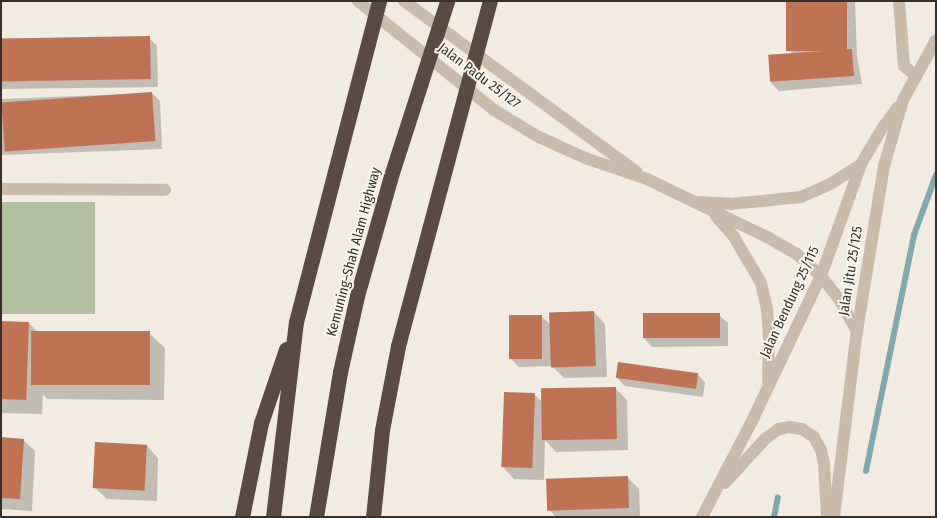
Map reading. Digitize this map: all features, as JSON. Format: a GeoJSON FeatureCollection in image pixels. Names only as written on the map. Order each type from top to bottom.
{"type":"FeatureCollection","features":[{"type":"Feature","properties":{"kind":"highway"},"geometry":{"type":"LineString","coordinates":[[242,517],[260,423],[296,322],[379,1]]}},
{"type":"Feature","properties":{"kind":"highway","name":"Kemuning–Shah Alam Highway"},"geometry":{"type":"LineString","coordinates":[[316,517],[340,372],[357,296],[390,179],[447,1]]}},
{"type":"Feature","properties":{"kind":"highway"},"geometry":{"type":"LineString","coordinates":[[373,517],[382,430],[398,346],[490,1]]}},
{"type":"Feature","properties":{"kind":"highway"},"geometry":{"type":"LineString","coordinates":[[273,517],[296,322]]}},
{"type":"Feature","properties":{"kind":"street","name":"Jalan Padu 25/127"},"geometry":{"type":"LineString","coordinates":[[358,1],[494,110],[539,137],[585,158],[647,179],[767,237],[796,254],[821,276],[839,299],[857,331]]}},
{"type":"Feature","properties":{"kind":"street","name":"Jalan Padu 25/127"},"geometry":{"type":"LineString","coordinates":[[404,1],[647,179]]}},
{"type":"Feature","properties":{"kind":"street"},"geometry":{"type":"LineString","coordinates":[[899,1],[904,66],[916,76]]}},
{"type":"Feature","properties":{"kind":"street","name":"Jalan Jitu 25/125"},"geometry":{"type":"LineString","coordinates":[[834,517],[857,331],[884,166],[903,100],[936,40]]}},
{"type":"Feature","properties":{"kind":"street","name":"Jalan Bendung 25/115"},"geometry":{"type":"LineString","coordinates":[[702,517],[752,421],[821,276],[861,164],[883,127],[903,100]]}},
{"type":"Feature","properties":{"kind":"street"},"geometry":{"type":"LineString","coordinates":[[690,201],[731,204],[801,197],[832,183],[861,164]]}},
{"type":"Feature","properties":{"kind":"street"},"geometry":{"type":"LineString","coordinates":[[1,189],[165,190]]}},
{"type":"Feature","properties":{"kind":"street"},"geometry":{"type":"LineString","coordinates":[[713,212],[734,237],[761,283],[767,308],[769,336],[768,384]]}},
{"type":"Feature","properties":{"kind":"street"},"geometry":{"type":"LineString","coordinates":[[710,500],[765,439],[779,429],[790,427],[802,429],[814,437],[821,450],[824,463],[827,517]]}},
{"type":"Feature","properties":{"kind":"green space"},"geometry":{"type":"Polygon","coordinates":[[[1,202],[95,202],[95,314],[1,314],[1,202]]]}},
{"type":"Feature","properties":{"kind":"building"},"geometry":{"type":"Polygon","coordinates":[[[786,1],[847,1],[847,51],[786,51],[786,1]]]}},
{"type":"Feature","properties":{"kind":"building"},"geometry":{"type":"Polygon","coordinates":[[[150,36],[151,79],[2,82],[1,39],[150,36]]]}},
{"type":"Feature","properties":{"kind":"building"},"geometry":{"type":"Polygon","coordinates":[[[852,49],[854,76],[770,82],[768,55],[852,49]]]}},
{"type":"Feature","properties":{"kind":"building"},"geometry":{"type":"Polygon","coordinates":[[[152,92],[155,141],[5,151],[1,103],[152,92]]]}},
{"type":"Feature","properties":{"kind":"building"},"geometry":{"type":"Polygon","coordinates":[[[594,311],[596,366],[551,368],[549,313],[594,311]]]}},
{"type":"Feature","properties":{"kind":"building"},"geometry":{"type":"Polygon","coordinates":[[[643,313],[720,313],[720,338],[643,338],[643,313]]]}},
{"type":"Feature","properties":{"kind":"building"},"geometry":{"type":"Polygon","coordinates":[[[509,315],[542,315],[542,359],[509,359],[509,315]]]}},
{"type":"Feature","properties":{"kind":"building"},"geometry":{"type":"Polygon","coordinates":[[[1,321],[29,322],[26,400],[1,399],[1,321]]]}},
{"type":"Feature","properties":{"kind":"building"},"geometry":{"type":"Polygon","coordinates":[[[31,331],[150,331],[150,385],[31,385],[31,331]]]}},
{"type":"Feature","properties":{"kind":"building"},"geometry":{"type":"Polygon","coordinates":[[[618,362],[698,373],[696,389],[616,378],[618,362]]]}},
{"type":"Feature","properties":{"kind":"building"},"geometry":{"type":"Polygon","coordinates":[[[616,387],[617,439],[542,440],[541,388],[616,387]]]}},
{"type":"Feature","properties":{"kind":"building"},"geometry":{"type":"Polygon","coordinates":[[[504,392],[535,393],[532,468],[501,467],[504,392]]]}},
{"type":"Feature","properties":{"kind":"building"},"geometry":{"type":"Polygon","coordinates":[[[1,437],[24,439],[20,499],[1,498],[1,437]]]}},
{"type":"Feature","properties":{"kind":"building"},"geometry":{"type":"Polygon","coordinates":[[[95,442],[147,445],[145,491],[93,488],[95,442]]]}},
{"type":"Feature","properties":{"kind":"building"},"geometry":{"type":"Polygon","coordinates":[[[628,476],[629,508],[547,511],[546,479],[628,476]]]}},
{"type":"Feature","properties":{"kind":"waterway"},"geometry":{"type":"LineString","coordinates":[[866,471],[914,235],[936,175]]}},
{"type":"Feature","properties":{"kind":"waterway"},"geometry":{"type":"LineString","coordinates":[[774,517],[778,497]]}}]}
